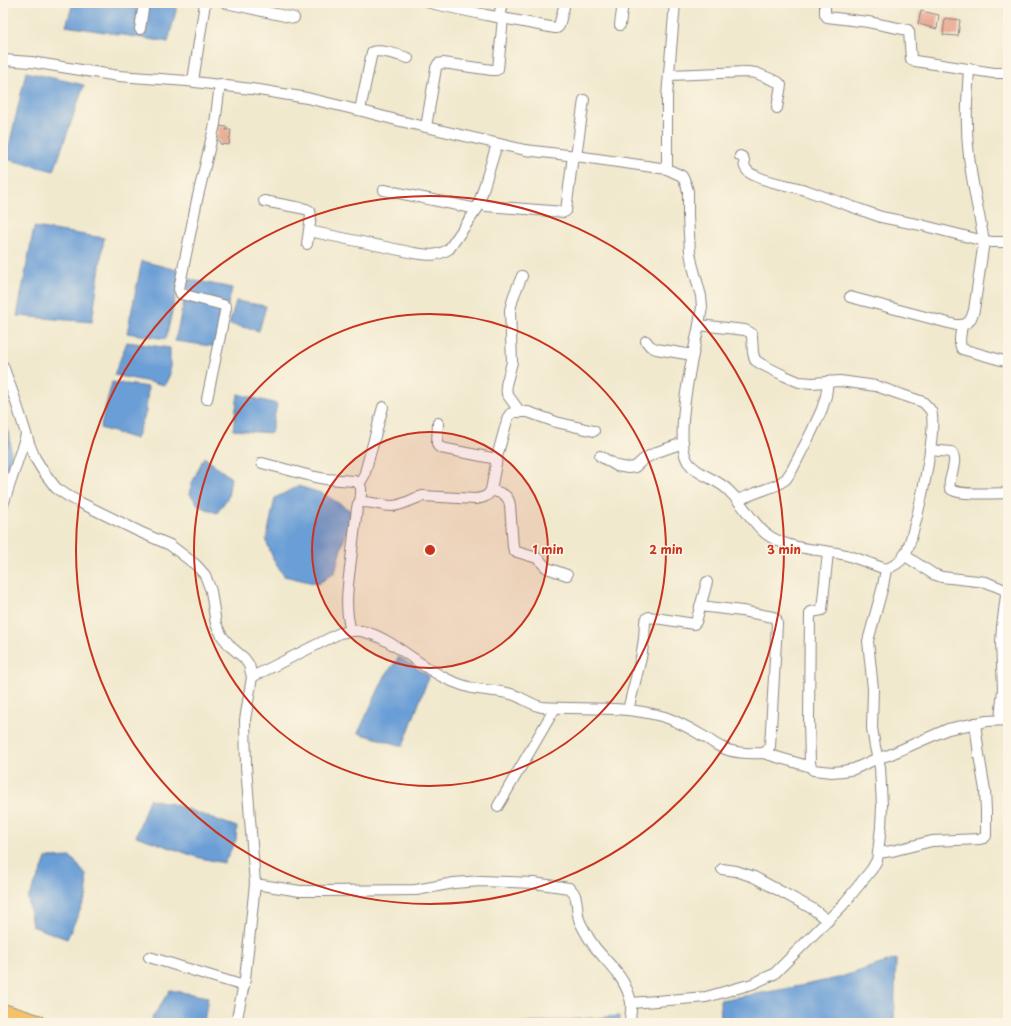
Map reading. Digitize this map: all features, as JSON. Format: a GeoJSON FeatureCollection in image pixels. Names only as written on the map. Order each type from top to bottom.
{"type":"FeatureCollection","features":[{"type":"Feature","properties":{"kind":"main road"},"geometry":{"type":"LineString","coordinates":[[3,1012],[38,1023]]}},
{"type":"Feature","properties":{"kind":"street"},"geometry":{"type":"LineString","coordinates":[[140,29],[144,3]]}},
{"type":"Feature","properties":{"kind":"street"},"geometry":{"type":"LineString","coordinates":[[193,81],[205,3]]}},
{"type":"Feature","properties":{"kind":"street"},"geometry":{"type":"LineString","coordinates":[[226,3],[294,18]]}},
{"type":"Feature","properties":{"kind":"street"},"geometry":{"type":"LineString","coordinates":[[430,3],[557,28],[560,26],[565,3]]}},
{"type":"Feature","properties":{"kind":"street"},"geometry":{"type":"LineString","coordinates":[[426,127],[436,68],[438,64],[492,70],[498,69],[502,3]]}},
{"type":"Feature","properties":{"kind":"street"},"geometry":{"type":"LineString","coordinates":[[620,25],[623,3]]}},
{"type":"Feature","properties":{"kind":"street"},"geometry":{"type":"LineString","coordinates":[[667,169],[667,96],[675,3]]}},
{"type":"Feature","properties":{"kind":"street"},"geometry":{"type":"LineString","coordinates":[[825,3],[825,14],[827,17],[860,20],[908,30],[910,32],[911,59],[915,61],[969,70],[1008,73]]}},
{"type":"Feature","properties":{"kind":"street"},"geometry":{"type":"LineString","coordinates":[[360,110],[372,52],[381,51],[408,58]]}},
{"type":"Feature","properties":{"kind":"street"},"geometry":{"type":"LineString","coordinates":[[3,60],[31,62],[119,76],[220,84],[307,98],[525,150],[667,169],[682,176],[688,191],[690,252],[702,307],[684,411],[683,450],[688,462],[694,469],[703,475],[722,484],[765,533],[776,540],[787,545],[846,555],[886,570],[897,564],[904,555],[909,544],[920,504],[930,450],[932,421],[931,412],[928,407],[923,402],[876,386],[846,381],[812,383],[800,382],[785,376],[756,360],[753,353],[751,333],[745,330],[699,325]]}},
{"type":"Feature","properties":{"kind":"street"},"geometry":{"type":"LineString","coordinates":[[850,297],[956,324],[962,325],[970,320],[974,310],[984,240],[969,156],[967,134],[969,70]]}},
{"type":"Feature","properties":{"kind":"street"},"geometry":{"type":"LineString","coordinates":[[669,75],[734,72],[756,73],[778,82],[781,85],[777,108]]}},
{"type":"Feature","properties":{"kind":"street"},"geometry":{"type":"LineString","coordinates":[[207,399],[226,307],[181,294],[179,289],[196,200],[215,124],[220,84]]}},
{"type":"Feature","properties":{"kind":"street"},"geometry":{"type":"LineString","coordinates":[[384,190],[478,206],[564,212],[566,211],[584,100]]}},
{"type":"Feature","properties":{"kind":"street"},"geometry":{"type":"LineString","coordinates":[[309,231],[414,253],[431,255],[442,253],[449,249],[478,206],[497,144]]}},
{"type":"Feature","properties":{"kind":"street"},"geometry":{"type":"LineString","coordinates":[[740,156],[743,157],[744,165],[748,171],[765,180],[796,187],[881,217],[921,224],[993,242],[1008,242]]}},
{"type":"Feature","properties":{"kind":"street"},"geometry":{"type":"LineString","coordinates":[[264,201],[310,211],[311,216],[306,244]]}},
{"type":"Feature","properties":{"kind":"street"},"geometry":{"type":"LineString","coordinates":[[520,412],[507,394],[506,385],[512,362],[510,310],[514,295],[522,276]]}},
{"type":"Feature","properties":{"kind":"street"},"geometry":{"type":"LineString","coordinates":[[962,325],[960,343],[960,347],[962,349],[1008,362]]}},
{"type":"Feature","properties":{"kind":"street"},"geometry":{"type":"LineString","coordinates":[[646,341],[650,346],[656,349],[693,355]]}},
{"type":"Feature","properties":{"kind":"street"},"geometry":{"type":"LineString","coordinates":[[3,366],[35,458],[56,488],[81,503],[170,545],[196,565],[205,575],[211,591],[216,624],[222,636],[249,665],[252,677],[245,720],[246,766],[255,884],[244,986],[236,1023]]}},
{"type":"Feature","properties":{"kind":"street"},"geometry":{"type":"LineString","coordinates":[[737,500],[777,485],[786,479],[792,470],[822,409],[828,381]]}},
{"type":"Feature","properties":{"kind":"street"},"geometry":{"type":"LineString","coordinates":[[358,482],[364,476],[383,407]]}},
{"type":"Feature","properties":{"kind":"street"},"geometry":{"type":"LineString","coordinates":[[360,502],[365,501],[394,506],[416,497],[423,496],[475,499],[489,494],[508,417],[510,414],[515,412],[528,412],[556,422],[594,431]]}},
{"type":"Feature","properties":{"kind":"street"},"geometry":{"type":"LineString","coordinates":[[438,423],[437,443],[441,448],[497,460]]}},
{"type":"Feature","properties":{"kind":"street"},"geometry":{"type":"LineString","coordinates":[[3,505],[26,435]]}},
{"type":"Feature","properties":{"kind":"street"},"geometry":{"type":"LineString","coordinates":[[600,456],[617,466],[628,468],[635,466],[657,452],[683,443]]}},
{"type":"Feature","properties":{"kind":"street"},"geometry":{"type":"LineString","coordinates":[[930,450],[951,452],[954,455],[955,459],[950,482],[950,487],[952,490],[958,492],[1008,493]]}},
{"type":"Feature","properties":{"kind":"street"},"geometry":{"type":"LineString","coordinates":[[262,463],[315,477],[358,482]]}},
{"type":"Feature","properties":{"kind":"street"},"geometry":{"type":"LineString","coordinates":[[350,631],[347,610],[347,595],[357,508],[360,502],[362,490],[358,482]]}},
{"type":"Feature","properties":{"kind":"street"},"geometry":{"type":"LineString","coordinates":[[491,490],[506,495],[509,498],[514,551],[537,558],[547,568],[567,575]]}},
{"type":"Feature","properties":{"kind":"street"},"geometry":{"type":"LineString","coordinates":[[811,767],[809,719],[810,614],[811,612],[822,610],[828,552]]}},
{"type":"Feature","properties":{"kind":"street"},"geometry":{"type":"LineString","coordinates":[[252,677],[340,633],[360,631],[374,635],[395,646],[423,666],[448,680],[472,688],[512,694],[536,706],[628,710],[642,712],[662,716],[677,722],[727,750],[763,753],[811,767],[813,770],[819,771],[832,772],[854,769],[948,729],[975,723],[1004,720],[1001,642],[1006,595],[1005,590],[986,582],[942,577],[934,574],[904,555]]}},
{"type":"Feature","properties":{"kind":"street"},"geometry":{"type":"LineString","coordinates":[[631,1003],[706,996],[752,984],[774,974],[842,906],[872,869],[877,860],[882,806],[880,767],[872,728],[873,689],[868,641],[886,570]]}},
{"type":"Feature","properties":{"kind":"street"},"geometry":{"type":"LineString","coordinates":[[628,710],[641,658],[645,622],[647,618],[649,617],[694,624],[696,622],[707,582]]}},
{"type":"Feature","properties":{"kind":"street"},"geometry":{"type":"LineString","coordinates":[[700,606],[742,611],[773,617],[776,619],[777,624],[770,746],[767,751],[763,753]]}},
{"type":"Feature","properties":{"kind":"street"},"geometry":{"type":"LineString","coordinates":[[498,806],[555,708]]}},
{"type":"Feature","properties":{"kind":"street"},"geometry":{"type":"LineString","coordinates":[[878,853],[932,841],[980,839],[986,836],[985,790],[975,723]]}},
{"type":"Feature","properties":{"kind":"street"},"geometry":{"type":"LineString","coordinates":[[722,869],[736,871],[754,877],[813,909],[828,921]]}},
{"type":"Feature","properties":{"kind":"street"},"geometry":{"type":"LineString","coordinates":[[255,884],[300,891],[416,890],[454,883],[481,882],[534,883],[569,888],[575,895],[577,912],[580,921],[594,945],[617,972],[626,986],[631,1003],[630,1023]]}},
{"type":"Feature","properties":{"kind":"street"},"geometry":{"type":"LineString","coordinates":[[149,957],[244,986]]}},
{"type":"Feature","properties":{"kind":"water"},"geometry":{"type":"Polygon","coordinates":[[[73,3],[178,3],[168,42],[66,26],[73,3]]]}},
{"type":"Feature","properties":{"kind":"water"},"geometry":{"type":"Polygon","coordinates":[[[26,72],[84,85],[54,171],[6,159],[26,72]]]}},
{"type":"Feature","properties":{"kind":"water"},"geometry":{"type":"Polygon","coordinates":[[[34,227],[104,238],[92,322],[17,316],[34,227]]]}},
{"type":"Feature","properties":{"kind":"water"},"geometry":{"type":"Polygon","coordinates":[[[142,261],[181,271],[166,339],[127,333],[142,261]]]}},
{"type":"Feature","properties":{"kind":"water"},"geometry":{"type":"Polygon","coordinates":[[[189,279],[232,288],[218,347],[175,341],[189,279]]]}},
{"type":"Feature","properties":{"kind":"water"},"geometry":{"type":"Polygon","coordinates":[[[236,301],[266,306],[259,331],[229,324],[236,301]]]}},
{"type":"Feature","properties":{"kind":"water"},"geometry":{"type":"Polygon","coordinates":[[[127,342],[170,348],[170,374],[165,385],[114,375],[127,342]]]}},
{"type":"Feature","properties":{"kind":"water"},"geometry":{"type":"Polygon","coordinates":[[[112,382],[148,387],[146,412],[136,439],[100,428],[112,382]]]}},
{"type":"Feature","properties":{"kind":"water"},"geometry":{"type":"Polygon","coordinates":[[[238,394],[277,404],[271,433],[233,430],[238,394]]]}},
{"type":"Feature","properties":{"kind":"water"},"geometry":{"type":"Polygon","coordinates":[[[3,422],[10,437],[11,457],[3,476],[3,422]]]}},
{"type":"Feature","properties":{"kind":"water"},"geometry":{"type":"Polygon","coordinates":[[[204,457],[231,478],[228,497],[217,513],[199,506],[190,494],[192,483],[204,457]]]}},
{"type":"Feature","properties":{"kind":"water"},"geometry":{"type":"Polygon","coordinates":[[[298,486],[324,494],[354,513],[342,545],[335,572],[318,584],[284,576],[275,563],[266,541],[275,498],[298,486]]]}},
{"type":"Feature","properties":{"kind":"water"},"geometry":{"type":"Polygon","coordinates":[[[399,657],[429,676],[403,746],[358,733],[385,676],[399,657]]]}},
{"type":"Feature","properties":{"kind":"water"},"geometry":{"type":"Polygon","coordinates":[[[149,799],[173,804],[237,827],[236,840],[224,863],[200,858],[136,836],[149,799]]]}},
{"type":"Feature","properties":{"kind":"water"},"geometry":{"type":"Polygon","coordinates":[[[71,857],[86,875],[87,895],[67,939],[32,926],[28,898],[46,858],[71,857]]]}},
{"type":"Feature","properties":{"kind":"water"},"geometry":{"type":"Polygon","coordinates":[[[896,959],[894,1023],[721,1023],[720,1000],[838,978],[896,959]]]}},
{"type":"Feature","properties":{"kind":"water"},"geometry":{"type":"Polygon","coordinates":[[[170,990],[208,997],[204,1023],[154,1023],[152,1018],[170,990]]]}},
{"type":"Feature","properties":{"kind":"water"},"geometry":{"type":"Polygon","coordinates":[[[620,1016],[620,1023],[521,1023],[620,1016]]]}},
{"type":"Feature","properties":{"kind":"water"},"geometry":{"type":"Polygon","coordinates":[[[396,1018],[442,1023],[394,1023],[396,1018]]]}},
{"type":"Feature","properties":{"kind":"building"},"geometry":{"type":"Polygon","coordinates":[[[921,11],[939,15],[937,29],[918,24],[921,11]]]}},
{"type":"Feature","properties":{"kind":"building"},"geometry":{"type":"Polygon","coordinates":[[[945,18],[960,20],[958,36],[943,35],[945,18]]]}},
{"type":"Feature","properties":{"kind":"building"},"geometry":{"type":"Polygon","coordinates":[[[217,126],[228,127],[226,130],[231,130],[229,145],[220,144],[220,141],[215,139],[219,131],[216,130],[217,126]]]}}]}
